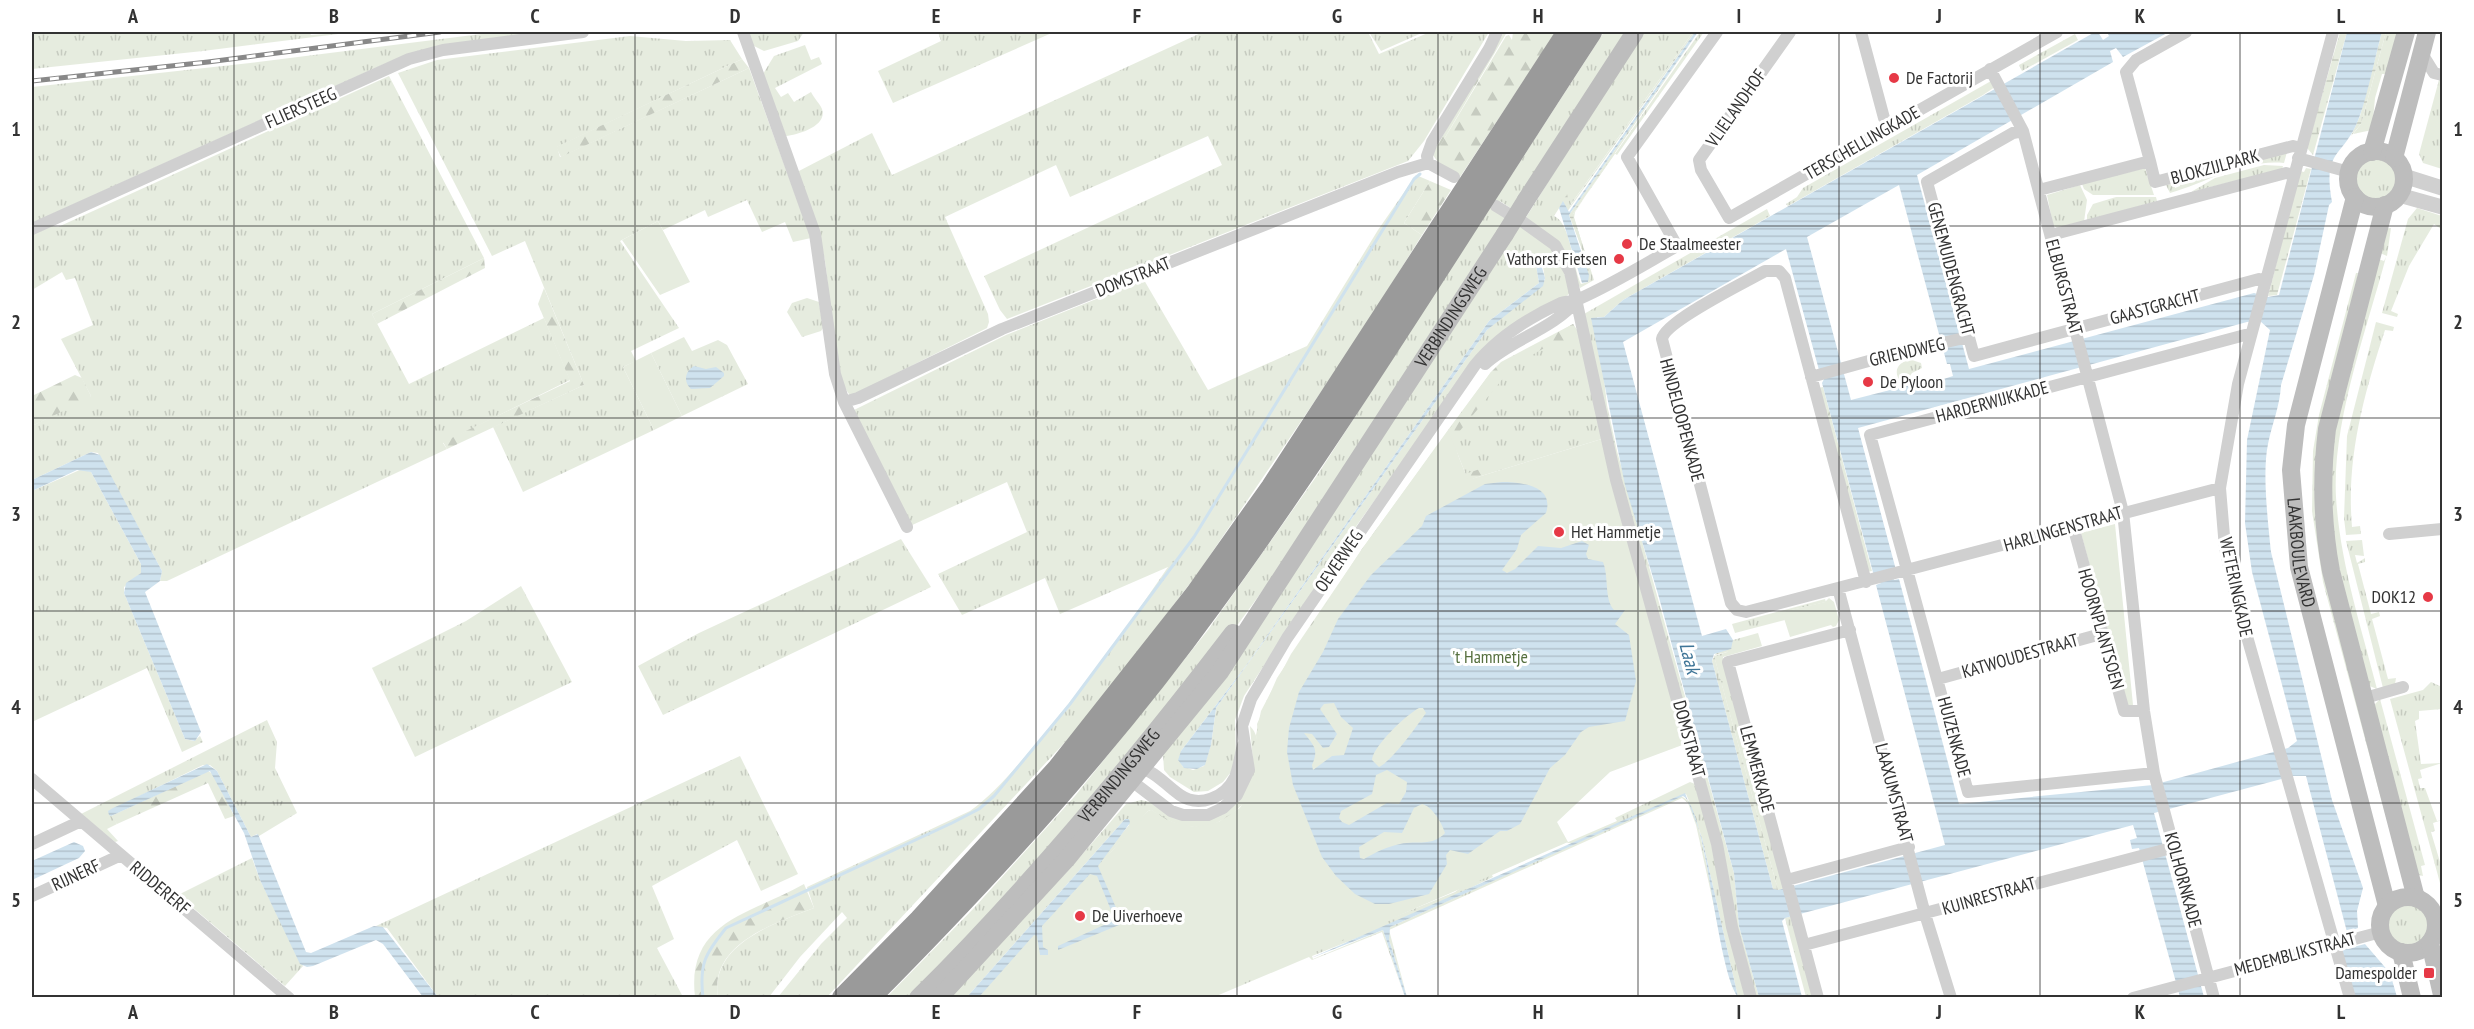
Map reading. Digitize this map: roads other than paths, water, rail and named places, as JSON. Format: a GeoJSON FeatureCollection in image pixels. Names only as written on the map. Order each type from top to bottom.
{"type":"FeatureCollection","features":[{"type":"Feature","properties":{"kind":"highway"},"geometry":{"type":"LineString","coordinates":[[843,998],[920,920],[1057,770],[1196,594],[1272,487],[1568,32]]}},
{"type":"Feature","properties":{"kind":"highway"},"geometry":{"type":"LineString","coordinates":[[869,998],[932,935],[1070,783],[1130,711],[1211,606],[1293,489],[1591,32]]}},
{"type":"Feature","properties":{"kind":"main road","name":"VERBINDINGSWEG"},"geometry":{"type":"LineString","coordinates":[[939,998],[1066,861],[1135,772],[1303,541],[1635,32]]}},
{"type":"Feature","properties":{"kind":"main road"},"geometry":{"type":"LineString","coordinates":[[2372,152],[2406,32]]}},
{"type":"Feature","properties":{"kind":"main road"},"geometry":{"type":"LineString","coordinates":[[2394,158],[2427,32]]}},
{"type":"Feature","properties":{"kind":"main road"},"geometry":{"type":"LineString","coordinates":[[2372,152],[2382,152],[2394,158],[2404,176],[2392,200],[2367,205],[2355,197],[2340,170],[2372,152]]}},
{"type":"Feature","properties":{"kind":"main road","name":"LAAKBOULEVARD"},"geometry":{"type":"LineString","coordinates":[[2355,197],[2296,425],[2291,470],[2292,510],[2299,567],[2387,906]]}},
{"type":"Feature","properties":{"kind":"main road","name":"LAAKBOULEVARD"},"geometry":{"type":"LineString","coordinates":[[2392,200],[2333,402],[2322,468],[2326,544],[2416,898]]}},
{"type":"Feature","properties":{"kind":"main road","name":"VERBINDINGSWEG"},"geometry":{"type":"LineString","coordinates":[[918,998],[1135,772]]}},
{"type":"Feature","properties":{"kind":"main road"},"geometry":{"type":"LineString","coordinates":[[2430,943],[2419,951],[2401,952],[2392,948],[2381,932],[2382,914],[2387,906],[2398,898],[2416,898],[2439,916],[2430,943],[2442,989]]}},
{"type":"Feature","properties":{"kind":"main road"},"geometry":{"type":"LineString","coordinates":[[2401,952],[2412,998]]}},
{"type":"Feature","properties":{"kind":"street","name":"FLIERSTEEG"},"geometry":{"type":"LineString","coordinates":[[32,229],[410,59],[443,50],[583,32]]}},
{"type":"Feature","properties":{"kind":"street"},"geometry":{"type":"LineString","coordinates":[[743,32],[815,234],[835,374],[844,402],[907,527]]}},
{"type":"Feature","properties":{"kind":"street"},"geometry":{"type":"LineString","coordinates":[[1454,177],[1428,164],[1427,156],[1432,142],[1497,32]]}},
{"type":"Feature","properties":{"kind":"street","name":"OEVERWEG"},"geometry":{"type":"LineString","coordinates":[[1135,772],[1171,811],[1191,816],[1208,814],[1231,802],[1242,788],[1249,770],[1244,746],[1244,715],[1270,665],[1336,565],[1462,388],[1479,360],[1505,336],[1563,302],[1577,300],[1677,246],[1627,157],[1717,32]]}},
{"type":"Feature","properties":{"kind":"street","name":"VLIELANDHOF"},"geometry":{"type":"LineString","coordinates":[[1729,218],[1701,170],[1699,160],[1790,32]]}},
{"type":"Feature","properties":{"kind":"street"},"geometry":{"type":"LineString","coordinates":[[1861,32],[1884,118],[1890,127]]}},
{"type":"Feature","properties":{"kind":"street","name":"TERSCHELLINGKADE"},"geometry":{"type":"LineString","coordinates":[[1729,218],[2057,32]]}},
{"type":"Feature","properties":{"kind":"street"},"geometry":{"type":"LineString","coordinates":[[2150,161],[2126,72],[2136,60],[2186,32]]}},
{"type":"Feature","properties":{"kind":"street","name":"WETERINGKADE"},"geometry":{"type":"LineString","coordinates":[[2333,32],[2238,384],[2220,488],[2225,548],[2287,785],[2340,942],[2350,998]]}},
{"type":"Feature","properties":{"kind":"street"},"geometry":{"type":"LineString","coordinates":[[2411,87],[2420,79],[2438,74],[2421,52]]}},
{"type":"Feature","properties":{"kind":"street","name":"ELBURGSTRAAT"},"geometry":{"type":"LineString","coordinates":[[1989,69],[2023,131],[2123,512]]}},
{"type":"Feature","properties":{"kind":"street","name":"GENEMUIDENGRACHT"},"geometry":{"type":"LineString","coordinates":[[1974,356],[1965,338],[1927,182],[2013,133],[2023,131]]}},
{"type":"Feature","properties":{"kind":"street","name":"BLOKZIJLPARK"},"geometry":{"type":"LineString","coordinates":[[2039,190],[2150,161],[2155,183],[2293,146],[2312,162],[2340,170]]}},
{"type":"Feature","properties":{"kind":"street","name":"DOMSTRAAT"},"geometry":{"type":"LineString","coordinates":[[844,402],[858,398],[1002,329],[1398,172],[1428,164]]}},
{"type":"Feature","properties":{"kind":"street","name":"BLOKZIJLPARK"},"geometry":{"type":"LineString","coordinates":[[2051,236],[2286,173],[2294,175]]}},
{"type":"Feature","properties":{"kind":"street"},"geometry":{"type":"LineString","coordinates":[[2404,176],[2442,188]]}},
{"type":"Feature","properties":{"kind":"street"},"geometry":{"type":"LineString","coordinates":[[2392,200],[2442,207]]}},
{"type":"Feature","properties":{"kind":"street"},"geometry":{"type":"LineString","coordinates":[[1496,206],[1509,214]]}},
{"type":"Feature","properties":{"kind":"street","name":"DOMSTRAAT"},"geometry":{"type":"LineString","coordinates":[[1523,222],[1549,240],[1561,252],[1568,266],[1616,480],[1714,834],[1732,927],[1750,998]]}},
{"type":"Feature","properties":{"kind":"street","name":"HINDELOOPENKADE"},"geometry":{"type":"LineString","coordinates":[[1872,581],[1810,376],[1785,278],[1775,270],[1765,271],[1691,314],[1662,335],[1663,348],[1731,603],[1737,610],[1746,612],[1838,588],[1872,581],[1907,572]]}},
{"type":"Feature","properties":{"kind":"street","name":"GAASTGRACHT"},"geometry":{"type":"LineString","coordinates":[[1974,356],[2259,279],[2266,281]]}},
{"type":"Feature","properties":{"kind":"street","name":"HARDERWIJKKADE"},"geometry":{"type":"LineString","coordinates":[[1907,572],[1870,435],[2245,334],[2250,336]]}},
{"type":"Feature","properties":{"kind":"street","name":"GRIENDWEG"},"geometry":{"type":"LineString","coordinates":[[1810,376],[1901,351],[1940,345],[1965,338]]}},
{"type":"Feature","properties":{"kind":"street","name":"HARLINGENSTRAAT"},"geometry":{"type":"LineString","coordinates":[[1907,572],[2123,512],[2220,488]]}},
{"type":"Feature","properties":{"kind":"street","name":"HOORNPLANTSOEN"},"geometry":{"type":"LineString","coordinates":[[2123,512],[2144,711],[2156,778]]}},
{"type":"Feature","properties":{"kind":"street","name":"HOORNPLANTSOEN"},"geometry":{"type":"LineString","coordinates":[[2073,526],[2124,711],[2144,711]]}},
{"type":"Feature","properties":{"kind":"street"},"geometry":{"type":"LineString","coordinates":[[2389,534],[2442,529]]}},
{"type":"Feature","properties":{"kind":"street","name":"HUIZENKADE"},"geometry":{"type":"LineString","coordinates":[[1907,572],[1968,792],[2156,778]]}},
{"type":"Feature","properties":{"kind":"street","name":"LAAXUMSTRAAT"},"geometry":{"type":"LineString","coordinates":[[1838,588],[1925,914],[1951,998]]}},
{"type":"Feature","properties":{"kind":"street","name":"LEMMERKADE"},"geometry":{"type":"LineString","coordinates":[[1818,998],[1728,662],[1850,630]]}},
{"type":"Feature","properties":{"kind":"street","name":"KATWOUDESTRAAT"},"geometry":{"type":"LineString","coordinates":[[1938,679],[2101,634]]}},
{"type":"Feature","properties":{"kind":"street"},"geometry":{"type":"LineString","coordinates":[[2365,698],[2403,687]]}},
{"type":"Feature","properties":{"kind":"street","name":"OEVERWEG"},"geometry":{"type":"LineString","coordinates":[[1135,772],[1184,797],[1197,801],[1210,800],[1230,785],[1244,746]]}},
{"type":"Feature","properties":{"kind":"street","name":"KOLHORNKADE"},"geometry":{"type":"LineString","coordinates":[[2156,778],[2166,813],[2171,848],[2205,979],[2214,998]]}},
{"type":"Feature","properties":{"kind":"street","name":"RIDDERERF"},"geometry":{"type":"LineString","coordinates":[[32,779],[289,998]]}},
{"type":"Feature","properties":{"kind":"street"},"geometry":{"type":"LineString","coordinates":[[32,844],[81,820]]}},
{"type":"Feature","properties":{"kind":"street","name":"KUINRESTRAAT"},"geometry":{"type":"LineString","coordinates":[[1804,945],[2171,848]]}},
{"type":"Feature","properties":{"kind":"street"},"geometry":{"type":"LineString","coordinates":[[1786,880],[1909,850]]}},
{"type":"Feature","properties":{"kind":"street","name":"RIJNERF"},"geometry":{"type":"LineString","coordinates":[[32,896],[121,855]]}},
{"type":"Feature","properties":{"kind":"street","name":"MEDEMBLIKSTRAAT"},"geometry":{"type":"LineString","coordinates":[[2133,998],[2381,932]]}},
{"type":"Feature","properties":{"kind":"water"},"geometry":{"type":"Polygon","coordinates":[[[1695,32],[1698,32],[1569,215],[1589,275],[1588,282],[1582,283],[1559,208],[1563,201],[1569,212],[1695,32]]]}},
{"type":"Feature","properties":{"kind":"water","name":"Laak"},"geometry":{"type":"Polygon","coordinates":[[[2095,32],[2098,32],[2103,40],[2109,36],[2107,32],[2169,32],[2123,57],[2116,48],[2110,51],[2113,62],[1917,175],[1969,369],[2254,293],[2268,297],[2279,295],[2347,32],[2382,32],[2359,118],[2332,162],[2330,185],[2332,202],[2329,205],[2314,275],[2281,385],[2278,408],[2266,456],[2266,498],[2271,552],[2332,800],[2363,888],[2357,911],[2358,928],[2347,932],[2306,776],[2293,776],[2154,813],[2204,997],[2180,997],[2139,848],[2132,849],[2130,840],[2137,838],[2133,825],[1785,918],[1782,921],[1802,997],[1759,997],[1739,926],[1734,873],[1658,594],[1625,485],[1591,318],[1604,317],[1623,300],[2095,32]],[[1899,185],[1807,237],[1851,400],[1953,376],[1950,364],[1947,364],[1899,185]],[[1786,249],[1623,342],[1702,636],[1726,629],[1733,640],[1731,649],[1714,654],[1712,661],[1773,889],[1778,890],[1945,845],[1876,585],[1881,583],[1879,575],[1874,576],[1822,383],[1825,377],[1819,370],[1786,249]],[[2260,321],[2247,322],[1858,428],[1896,570],[1892,572],[1894,580],[1899,579],[1959,804],[2153,785],[2288,748],[2297,741],[2252,572],[2245,523],[2247,440],[2270,330],[2260,321]]]}},
{"type":"Feature","properties":{"kind":"water"},"geometry":{"type":"Polygon","coordinates":[[[1539,257],[1545,278],[1543,286],[1487,330],[1216,708],[1211,745],[1205,765],[1197,769],[1184,768],[1178,760],[1181,751],[1245,667],[1489,321],[1539,283],[1535,259],[1539,257]]]}},
{"type":"Feature","properties":{"kind":"water"},"geometry":{"type":"Polygon","coordinates":[[[694,366],[706,369],[716,367],[724,373],[724,376],[710,388],[691,389],[686,377],[694,366]]]}},
{"type":"Feature","properties":{"kind":"water"},"geometry":{"type":"Polygon","coordinates":[[[91,452],[100,455],[162,571],[160,581],[145,592],[201,732],[195,741],[185,739],[124,593],[126,583],[141,573],[141,564],[91,472],[77,470],[32,491],[32,480],[91,452]]]}},
{"type":"Feature","properties":{"kind":"water"},"geometry":{"type":"Polygon","coordinates":[[[1502,482],[1526,484],[1541,491],[1547,504],[1546,513],[1521,535],[1517,549],[1502,570],[1507,573],[1515,569],[1538,546],[1561,548],[1582,541],[1589,545],[1586,554],[1588,559],[1603,562],[1611,605],[1614,610],[1625,610],[1615,624],[1629,635],[1636,681],[1625,721],[1589,727],[1581,732],[1565,755],[1550,768],[1520,824],[1507,831],[1500,831],[1468,854],[1450,850],[1446,855],[1447,864],[1429,894],[1389,904],[1375,904],[1355,894],[1336,876],[1322,857],[1293,785],[1287,752],[1289,728],[1299,692],[1323,652],[1338,619],[1371,575],[1422,526],[1426,516],[1485,484],[1502,482]],[[1334,703],[1324,704],[1320,709],[1337,734],[1329,747],[1323,748],[1312,734],[1304,733],[1315,751],[1313,770],[1332,756],[1344,755],[1353,728],[1341,717],[1334,703]],[[1423,708],[1413,712],[1391,731],[1378,747],[1372,760],[1379,767],[1397,751],[1426,713],[1423,708]],[[1387,770],[1376,775],[1372,794],[1341,811],[1339,818],[1342,822],[1349,825],[1387,803],[1399,804],[1406,792],[1407,782],[1387,770]],[[1422,804],[1414,808],[1402,833],[1384,832],[1359,847],[1360,858],[1364,859],[1400,844],[1435,840],[1445,833],[1433,811],[1426,805],[1422,804]]]}},
{"type":"Feature","properties":{"kind":"water"},"geometry":{"type":"Polygon","coordinates":[[[207,764],[217,771],[251,837],[258,834],[306,952],[311,953],[374,926],[383,927],[438,997],[423,997],[383,944],[376,940],[313,966],[307,967],[300,964],[260,880],[244,833],[210,771],[109,815],[108,811],[113,808],[207,764]]]}},
{"type":"Feature","properties":{"kind":"water"},"geometry":{"type":"Polygon","coordinates":[[[1685,793],[1689,804],[1683,796],[1390,927],[1389,940],[1407,997],[1405,997],[1383,930],[1311,958],[1685,793]]]}},
{"type":"Feature","properties":{"kind":"water"},"geometry":{"type":"Polygon","coordinates":[[[1125,819],[1129,819],[1130,823],[1098,866],[1120,917],[1119,925],[1058,950],[1058,946],[1115,920],[1097,876],[1090,874],[1042,926],[1043,947],[1048,950],[1048,955],[1040,955],[1037,936],[1034,935],[979,997],[967,997],[1125,819]]]}},
{"type":"Feature","properties":{"kind":"water"},"geometry":{"type":"Polygon","coordinates":[[[1699,830],[1702,838],[1738,997],[1730,981],[1699,830]]]}},
{"type":"Feature","properties":{"kind":"water"},"geometry":{"type":"Polygon","coordinates":[[[74,842],[83,846],[85,851],[79,858],[32,880],[32,861],[74,842]]]}},
{"type":"Feature","properties":{"kind":"water"},"geometry":{"type":"Polygon","coordinates":[[[2365,944],[2390,973],[2397,997],[2354,997],[2342,950],[2365,944]]]}},
{"type":"Feature","properties":{"kind":"waterway"},"geometry":{"type":"LineString","coordinates":[[703,998],[702,976],[705,960],[726,928],[952,823],[979,809],[994,796],[1070,704],[1194,537],[1414,179],[1420,174]]}},
{"type":"Feature","properties":{"kind":"railway"},"geometry":{"type":"LineString","coordinates":[[32,81],[208,62],[440,32]]}},
{"type":"Feature","properties":{"kind":"place","name":"De Factorij"},"geometry":{"type":"Point","coordinates":[1894,78]}},
{"type":"Feature","properties":{"kind":"place","name":"De Staalmeester"},"geometry":{"type":"Point","coordinates":[1627,244]}},
{"type":"Feature","properties":{"kind":"place","name":"Vathorst Fietsen"},"geometry":{"type":"Point","coordinates":[1619,259]}},
{"type":"Feature","properties":{"kind":"place","name":"De Pyloon"},"geometry":{"type":"Point","coordinates":[1868,382]}},
{"type":"Feature","properties":{"kind":"place","name":"Het Hammetje"},"geometry":{"type":"Point","coordinates":[1559,532]}},
{"type":"Feature","properties":{"kind":"place","name":"DOK12"},"geometry":{"type":"Point","coordinates":[2428,597]}},
{"type":"Feature","properties":{"kind":"place","name":"De Uiverhoeve"},"geometry":{"type":"Point","coordinates":[1080,916]}},
{"type":"Feature","properties":{"kind":"place","name":"Damespolder"},"geometry":{"type":"Point","coordinates":[2429,973]}},
{"type":"Feature","properties":{"kind":"park label","name":"'t Hammetje"},"geometry":{"type":"Point","coordinates":[1490,657]}}]}
